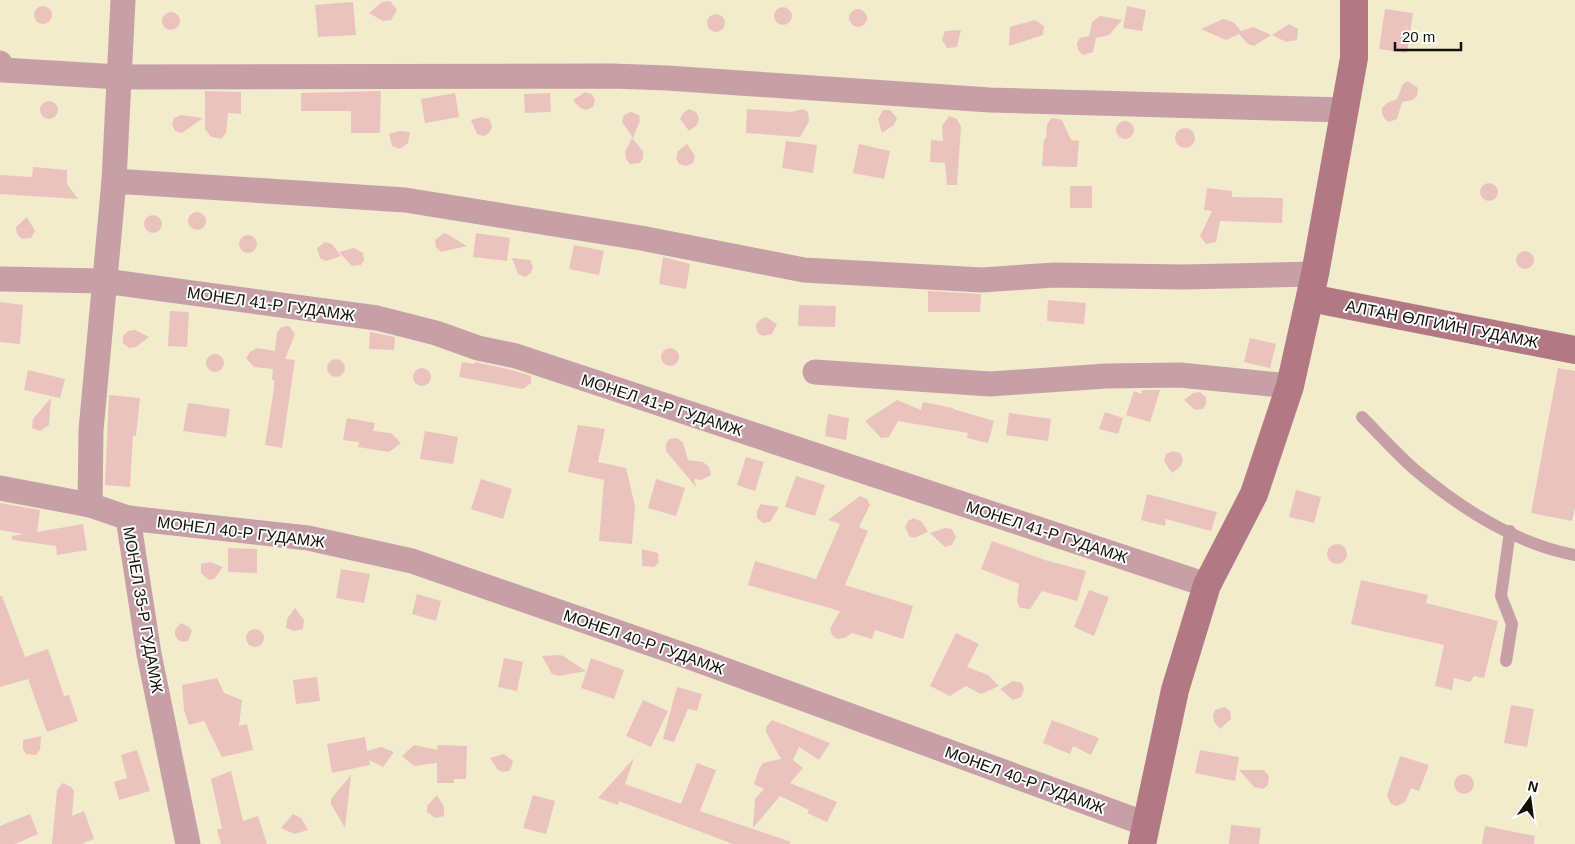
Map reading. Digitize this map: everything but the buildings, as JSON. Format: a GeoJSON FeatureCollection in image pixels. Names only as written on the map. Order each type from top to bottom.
{"type":"FeatureCollection","features":[{"type":"Feature","properties":{"kind":"main road"},"geometry":{"type":"LineString","coordinates":[[1144,834],[1175,690],[1207,585],[1254,494],[1290,386],[1312,286],[1354,58],[1354,0]]}},
{"type":"Feature","properties":{"kind":"main road","name":"АЛТАН ӨЛГИЙН ГУДАМЖ"},"geometry":{"type":"LineString","coordinates":[[1312,286],[1575,350]]}},
{"type":"Feature","properties":{"kind":"street"},"geometry":{"type":"LineString","coordinates":[[90,505],[91,430],[114,180],[123,0]]}},
{"type":"Feature","properties":{"kind":"street"},"geometry":{"type":"LineString","coordinates":[[0,62],[3,70],[119,77],[612,76],[990,100],[1345,110]]}},
{"type":"Feature","properties":{"kind":"street"},"geometry":{"type":"LineString","coordinates":[[114,180],[406,200],[641,238],[804,270],[982,280],[1054,275],[1184,277],[1312,286]]}},
{"type":"Feature","properties":{"kind":"street","name":"МОНЕЛ 41-Р ГУДАМЖ"},"geometry":{"type":"LineString","coordinates":[[0,279],[104,281],[377,318],[436,333],[478,348],[516,356],[1207,585]]}},
{"type":"Feature","properties":{"kind":"street"},"geometry":{"type":"LineString","coordinates":[[815,372],[990,384],[1106,376],[1180,375],[1290,386]]}},
{"type":"Feature","properties":{"kind":"street","name":"МОНЕЛ 35-Р ГУДАМЖ"},"geometry":{"type":"LineString","coordinates":[[0,488],[90,505],[128,518],[148,654],[188,844]]}},
{"type":"Feature","properties":{"kind":"street","name":"МОНЕЛ 40-Р ГУДАМЖ"},"geometry":{"type":"LineString","coordinates":[[128,518],[308,538],[412,562],[695,659],[1144,834]]}},
{"type":"Feature","properties":{"kind":"lane"},"geometry":{"type":"LineString","coordinates":[[1362,417],[1414,468],[1474,514],[1549,550],[1575,555]]}},
{"type":"Feature","properties":{"kind":"lane"},"geometry":{"type":"LineString","coordinates":[[1506,661],[1512,624],[1501,596],[1510,531]]}}]}
